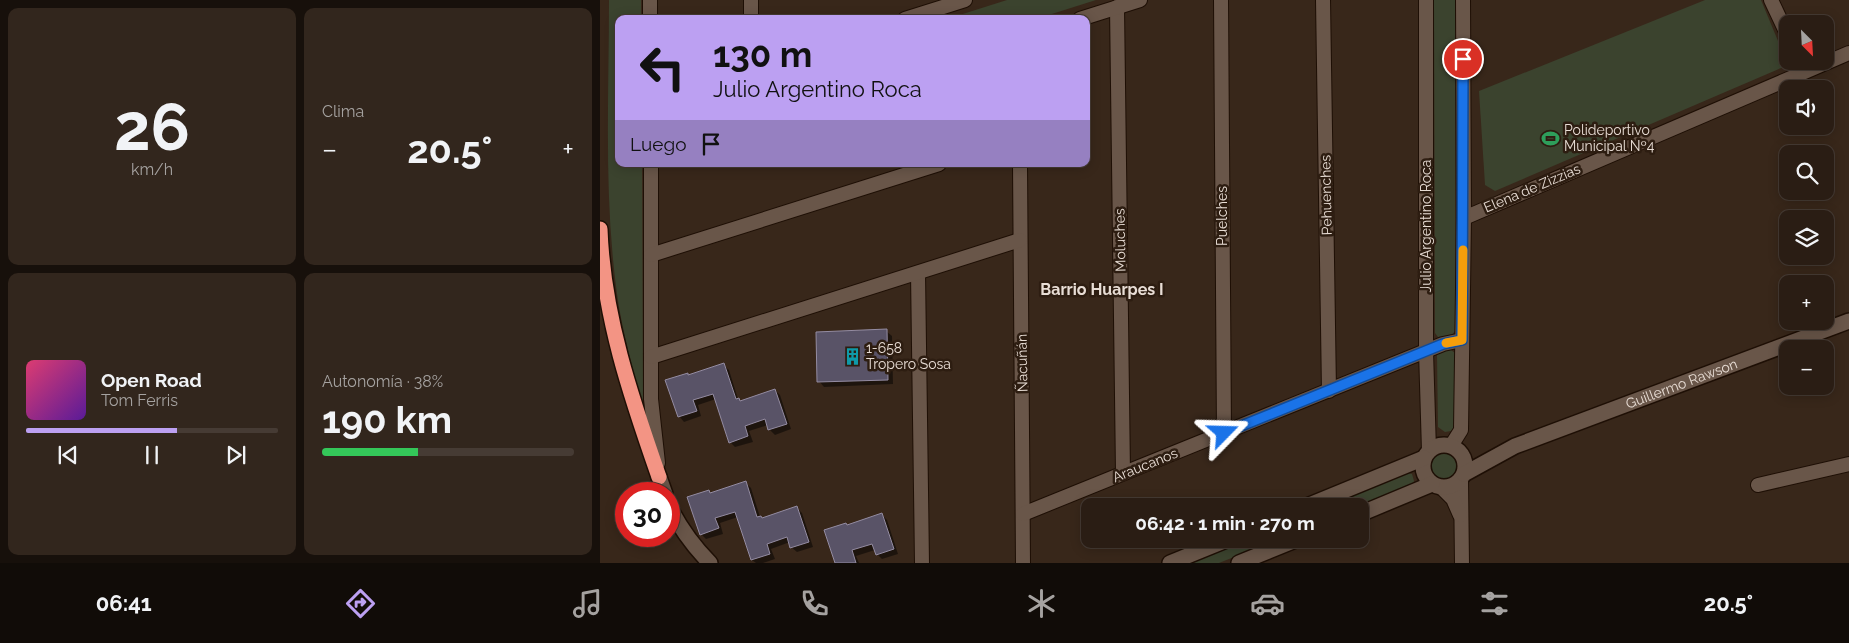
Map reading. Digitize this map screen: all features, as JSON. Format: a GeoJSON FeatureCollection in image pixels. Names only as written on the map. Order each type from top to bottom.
{"type":"FeatureCollection","features":[{"type":"Feature","properties":{"kind":"highway"},"geometry":{"type":"LineString","coordinates":[[600,229],[601,260],[610,317],[634,405],[659,477]]}},
{"type":"Feature","properties":{"kind":"main road","name":"Guillermo Rawson"},"geometry":{"type":"LineString","coordinates":[[1464,457],[1515,446],[1849,321]]}},
{"type":"Feature","properties":{"kind":"main road"},"geometry":{"type":"LineString","coordinates":[[1326,498],[1427,455],[1439,445],[1451,446],[1461,452],[1466,462],[1462,477],[1452,486],[1437,486],[1369,511]]}},
{"type":"Feature","properties":{"kind":"main road","name":"Guillermo Rawson"},"geometry":{"type":"LineString","coordinates":[[1462,477],[1515,446]]}},
{"type":"Feature","properties":{"kind":"main road"},"geometry":{"type":"LineString","coordinates":[[1427,455],[1423,470],[1425,475],[1437,486]]}},
{"type":"Feature","properties":{"kind":"main road"},"geometry":{"type":"LineString","coordinates":[[659,477],[661,482]]}},
{"type":"Feature","properties":{"kind":"main road"},"geometry":{"type":"LineString","coordinates":[[680,528],[694,547],[710,563]]}},
{"type":"Feature","properties":{"kind":"main road"},"geometry":{"type":"LineString","coordinates":[[1170,563],[1207,548]]}},
{"type":"Feature","properties":{"kind":"main road"},"geometry":{"type":"LineString","coordinates":[[1239,563],[1276,548]]}},
{"type":"Feature","properties":{"kind":"street"},"geometry":{"type":"LineString","coordinates":[[650,0],[650,15]]}},
{"type":"Feature","properties":{"kind":"street"},"geometry":{"type":"LineString","coordinates":[[751,0],[751,15]]}},
{"type":"Feature","properties":{"kind":"street"},"geometry":{"type":"LineString","coordinates":[[918,15],[965,0]]}},
{"type":"Feature","properties":{"kind":"street"},"geometry":{"type":"LineString","coordinates":[[1090,16],[1140,0]]}},
{"type":"Feature","properties":{"kind":"street","name":"Puelches"},"geometry":{"type":"LineString","coordinates":[[1220,0],[1224,433]]}},
{"type":"Feature","properties":{"kind":"street","name":"Pehuenches"},"geometry":{"type":"LineString","coordinates":[[1323,0],[1329,391]]}},
{"type":"Feature","properties":{"kind":"street","name":"Julio Argentino Roca"},"geometry":{"type":"LineString","coordinates":[[1426,0],[1427,455]]}},
{"type":"Feature","properties":{"kind":"street"},"geometry":{"type":"LineString","coordinates":[[1451,446],[1461,430],[1464,218],[1463,0]]}},
{"type":"Feature","properties":{"kind":"street"},"geometry":{"type":"LineString","coordinates":[[1771,0],[1779,17]]}},
{"type":"Feature","properties":{"kind":"street","name":"Moluches"},"geometry":{"type":"LineString","coordinates":[[1118,7],[1123,473]]}},
{"type":"Feature","properties":{"kind":"street","name":"Elena de Zizzias"},"geometry":{"type":"LineString","coordinates":[[1834,57],[1849,53]]}},
{"type":"Feature","properties":{"kind":"street","name":"Elena de Zizzias"},"geometry":{"type":"LineString","coordinates":[[1464,218],[1792,70]]}},
{"type":"Feature","properties":{"kind":"street"},"geometry":{"type":"LineString","coordinates":[[651,167],[651,399],[659,477]]}},
{"type":"Feature","properties":{"kind":"street"},"geometry":{"type":"LineString","coordinates":[[651,255],[930,167]]}},
{"type":"Feature","properties":{"kind":"street","name":"Ñacuñán"},"geometry":{"type":"LineString","coordinates":[[1020,167],[1022,563]]}},
{"type":"Feature","properties":{"kind":"street"},"geometry":{"type":"LineString","coordinates":[[651,357],[1020,240]]}},
{"type":"Feature","properties":{"kind":"street"},"geometry":{"type":"LineString","coordinates":[[918,273],[922,563]]}},
{"type":"Feature","properties":{"kind":"street","name":"Araucanos"},"geometry":{"type":"LineString","coordinates":[[1023,514],[1443,344],[1462,340]]}},
{"type":"Feature","properties":{"kind":"street"},"geometry":{"type":"LineString","coordinates":[[1758,485],[1849,464]]}},
{"type":"Feature","properties":{"kind":"street"},"geometry":{"type":"LineString","coordinates":[[1462,477],[1462,563]]}},
{"type":"Feature","properties":{"kind":"street"},"geometry":{"type":"LineString","coordinates":[[1437,486],[1453,499],[1462,520]]}},
{"type":"Feature","properties":{"kind":"green space"},"geometry":{"type":"Polygon","coordinates":[[[609,0],[641,0],[641,15],[615,15],[615,167],[642,167],[643,407],[619,307],[611,231],[608,154],[609,0]]]}},
{"type":"Feature","properties":{"kind":"green space"},"geometry":{"type":"Polygon","coordinates":[[[1007,0],[1096,0],[1049,15],[960,15],[1007,0]]]}},
{"type":"Feature","properties":{"kind":"green space"},"geometry":{"type":"Polygon","coordinates":[[[1434,0],[1455,0],[1455,331],[1451,336],[1438,337],[1435,333],[1434,0]]]}},
{"type":"Feature","properties":{"kind":"green space","name":"Polideportivo Municipal Nº4"},"geometry":{"type":"Polygon","coordinates":[[[1705,0],[1761,0],[1779,43],[1779,69],[1495,191],[1485,185],[1479,91],[1705,0]]]}},
{"type":"Feature","properties":{"kind":"green space"},"geometry":{"type":"Polygon","coordinates":[[[1451,350],[1455,353],[1456,426],[1451,431],[1445,432],[1438,427],[1437,355],[1441,351],[1451,350]]]}},
{"type":"Feature","properties":{"kind":"green space"},"geometry":{"type":"Polygon","coordinates":[[[1444,450],[1455,455],[1460,466],[1455,477],[1444,482],[1433,477],[1428,466],[1433,455],[1444,450]]]}},
{"type":"Feature","properties":{"kind":"green space"},"geometry":{"type":"Polygon","coordinates":[[[1408,473],[1412,474],[1413,484],[1369,502],[1369,498],[1347,498],[1408,473]]]}},
{"type":"Feature","properties":{"kind":"green space"},"geometry":{"type":"Polygon","coordinates":[[[1226,548],[1256,548],[1219,563],[1189,563],[1226,548]]]}},
{"type":"Feature","properties":{"kind":"building","name":"1-658 Tropero Sosa"},"geometry":{"type":"Polygon","coordinates":[[[887,329],[888,380],[817,382],[816,332],[887,329]]]}},
{"type":"Feature","properties":{"kind":"building"},"geometry":{"type":"Polygon","coordinates":[[[724,363],[736,399],[739,398],[740,401],[775,389],[787,424],[768,430],[765,419],[745,426],[748,436],[729,443],[713,394],[693,400],[697,411],[678,417],[665,380],[688,373],[688,375],[724,363]]]}},
{"type":"Feature","properties":{"kind":"building"},"geometry":{"type":"Polygon","coordinates":[[[746,481],[757,517],[761,516],[762,518],[797,506],[809,542],[790,548],[787,537],[767,544],[770,554],[751,560],[735,512],[715,518],[719,528],[700,535],[687,497],[709,490],[710,493],[746,481]]]}},
{"type":"Feature","properties":{"kind":"building"},"geometry":{"type":"Polygon","coordinates":[[[882,513],[894,549],[876,555],[872,544],[852,550],[856,563],[835,563],[824,530],[846,523],[847,525],[882,513]]]}},
{"type":"Feature","properties":{"kind":"slow traffic"},"geometry":{"type":"LineString","coordinates":[[1446,343],[1462,340],[1463,250]]}},
{"type":"Feature","properties":{"kind":"place","name":"Polideportivo Municipal Nº4"},"geometry":{"type":"Point","coordinates":[1550,138]}},
{"type":"Feature","properties":{"kind":"place","name":"1-658 Tropero Sosa"},"geometry":{"type":"Point","coordinates":[852,356]}},
{"type":"Feature","properties":{"kind":"district","name":"Barrio Huarpes I"},"geometry":{"type":"Point","coordinates":[1102,289]}},
{"type":"Feature","properties":{"kind":"route"},"geometry":{"type":"LineString","coordinates":[[1224,433],[1443,344],[1462,340],[1464,218],[1463,59]]}}]}
